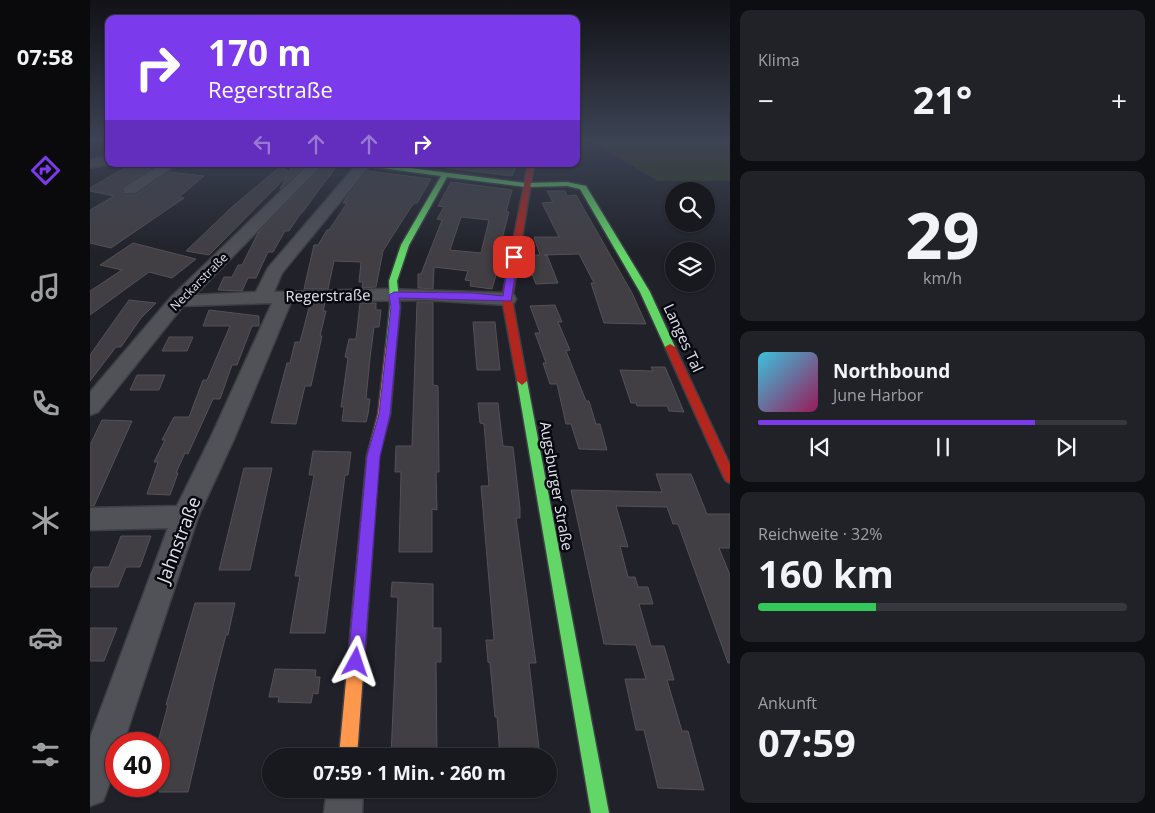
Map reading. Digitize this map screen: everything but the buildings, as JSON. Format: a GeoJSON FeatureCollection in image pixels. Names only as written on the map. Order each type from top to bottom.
{"type":"FeatureCollection","features":[{"type":"Feature","properties":{"kind":"street"},"geometry":{"type":"LineString","coordinates":[[130,190],[146,180]]}},
{"type":"Feature","properties":{"kind":"street","name":"Neckarstraße"},"geometry":{"type":"LineString","coordinates":[[90,407],[178,301],[300,180]]}},
{"type":"Feature","properties":{"kind":"street","name":"Jahnstraße"},"geometry":{"type":"LineString","coordinates":[[90,788],[185,517],[226,430],[272,298],[274,272],[352,180]]}},
{"type":"Feature","properties":{"kind":"street"},"geometry":{"type":"LineString","coordinates":[[349,748],[373,456],[384,414],[396,307],[393,280],[405,245],[442,180]]}},
{"type":"Feature","properties":{"kind":"street","name":"Langes Tal"},"geometry":{"type":"LineString","coordinates":[[489,180],[526,185],[575,184],[588,195],[645,292],[730,478]]}},
{"type":"Feature","properties":{"kind":"street","name":"Augsburger Straße"},"geometry":{"type":"LineString","coordinates":[[527,180],[507,299],[600,813]]}},
{"type":"Feature","properties":{"kind":"street","name":"Regerstraße"},"geometry":{"type":"LineString","coordinates":[[178,301],[394,295],[473,296],[507,299]]}},
{"type":"Feature","properties":{"kind":"street"},"geometry":{"type":"LineString","coordinates":[[90,519],[185,517]]}},
{"type":"Feature","properties":{"kind":"street"},"geometry":{"type":"LineString","coordinates":[[343,813],[344,798]]}},
{"type":"Feature","properties":{"kind":"green space"},"geometry":{"type":"Polygon","coordinates":[[[656,180],[730,180],[730,181],[656,180]]]}},
{"type":"Feature","properties":{"kind":"traffic: fast"},"geometry":{"type":"LineString","coordinates":[[391,345],[395,307],[393,281],[405,245],[442,180]]}},
{"type":"Feature","properties":{"kind":"traffic: fast"},"geometry":{"type":"LineString","coordinates":[[488,180],[526,185],[567,184],[583,188],[645,292],[670,347]]}},
{"type":"Feature","properties":{"kind":"traffic: fast"},"geometry":{"type":"LineString","coordinates":[[522,381],[600,813]]}},
{"type":"Feature","properties":{"kind":"traffic: slow"},"geometry":{"type":"LineString","coordinates":[[349,748],[373,456],[384,414],[391,345]]}},
{"type":"Feature","properties":{"kind":"traffic: jam"},"geometry":{"type":"LineString","coordinates":[[522,381],[507,299],[528,180]]}},
{"type":"Feature","properties":{"kind":"traffic: jam"},"geometry":{"type":"LineString","coordinates":[[670,347],[730,478]]}},
{"type":"Feature","properties":{"kind":"route"},"geometry":{"type":"LineString","coordinates":[[356,662],[373,456],[384,414],[396,307],[394,295],[473,296],[507,299],[514,257]]}}]}
